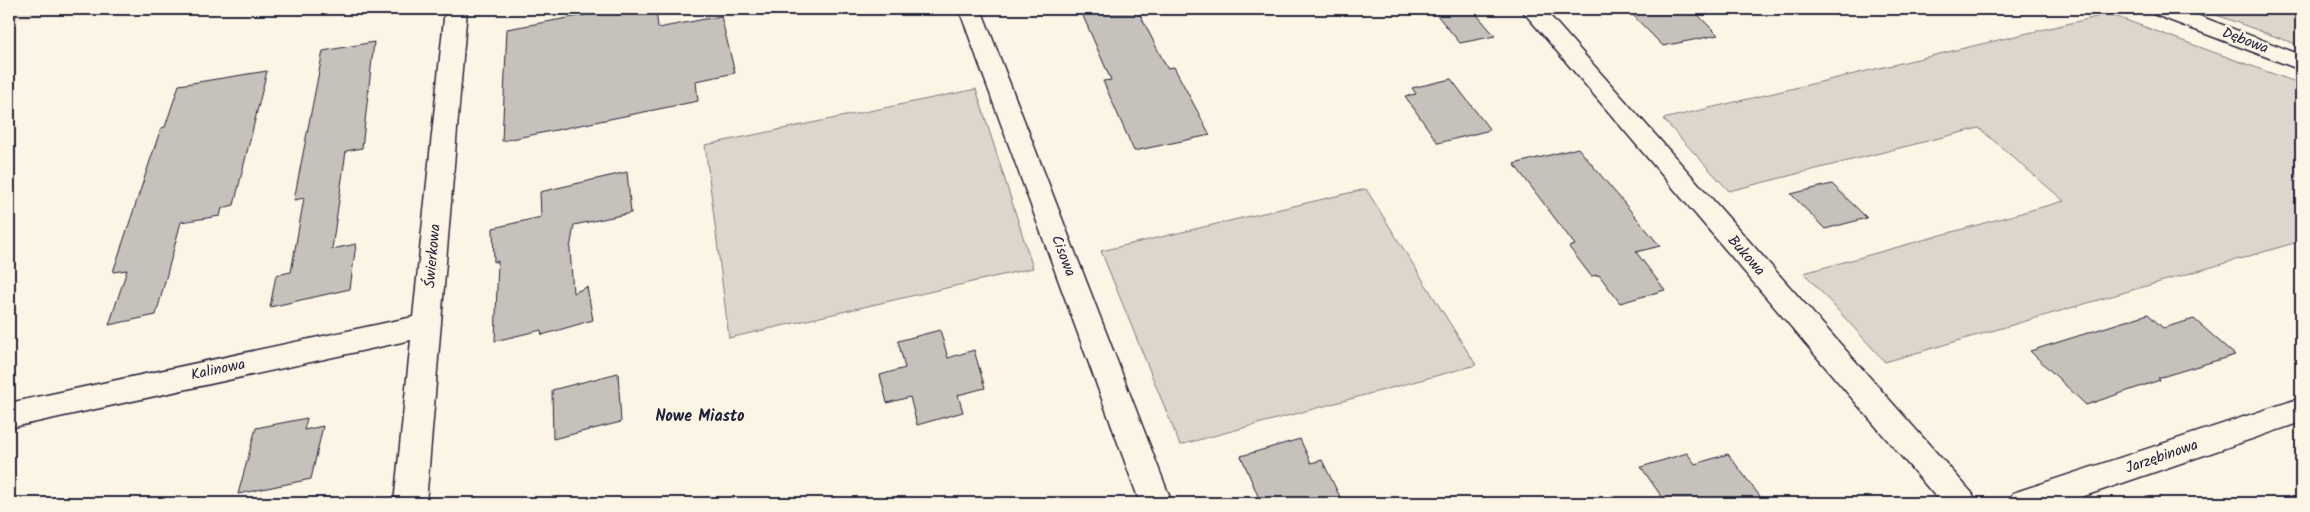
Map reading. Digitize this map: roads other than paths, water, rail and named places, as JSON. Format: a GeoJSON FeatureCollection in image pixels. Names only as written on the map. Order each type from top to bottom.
{"type":"FeatureCollection","features":[{"type":"Feature","properties":{"kind":"street","name":"Świerkowa"},"geometry":{"type":"LineString","coordinates":[[410,503],[456,9]]}},
{"type":"Feature","properties":{"kind":"street","name":"Cisowa"},"geometry":{"type":"LineString","coordinates":[[970,9],[1156,503]]}},
{"type":"Feature","properties":{"kind":"street","name":"Bukowa"},"geometry":{"type":"LineString","coordinates":[[1532,9],[1961,503]]}},
{"type":"Feature","properties":{"kind":"street","name":"Dębowa"},"geometry":{"type":"LineString","coordinates":[[2161,9],[2301,63]]}},
{"type":"Feature","properties":{"kind":"street","name":"Kalinowa"},"geometry":{"type":"LineString","coordinates":[[9,416],[426,325]]}},
{"type":"Feature","properties":{"kind":"street","name":"Jarzębinowa"},"geometry":{"type":"LineString","coordinates":[[2024,503],[2301,410]]}},
{"type":"Feature","properties":{"kind":"district","name":"Nowe Miasto"},"geometry":{"type":"Point","coordinates":[700,416]}}]}
